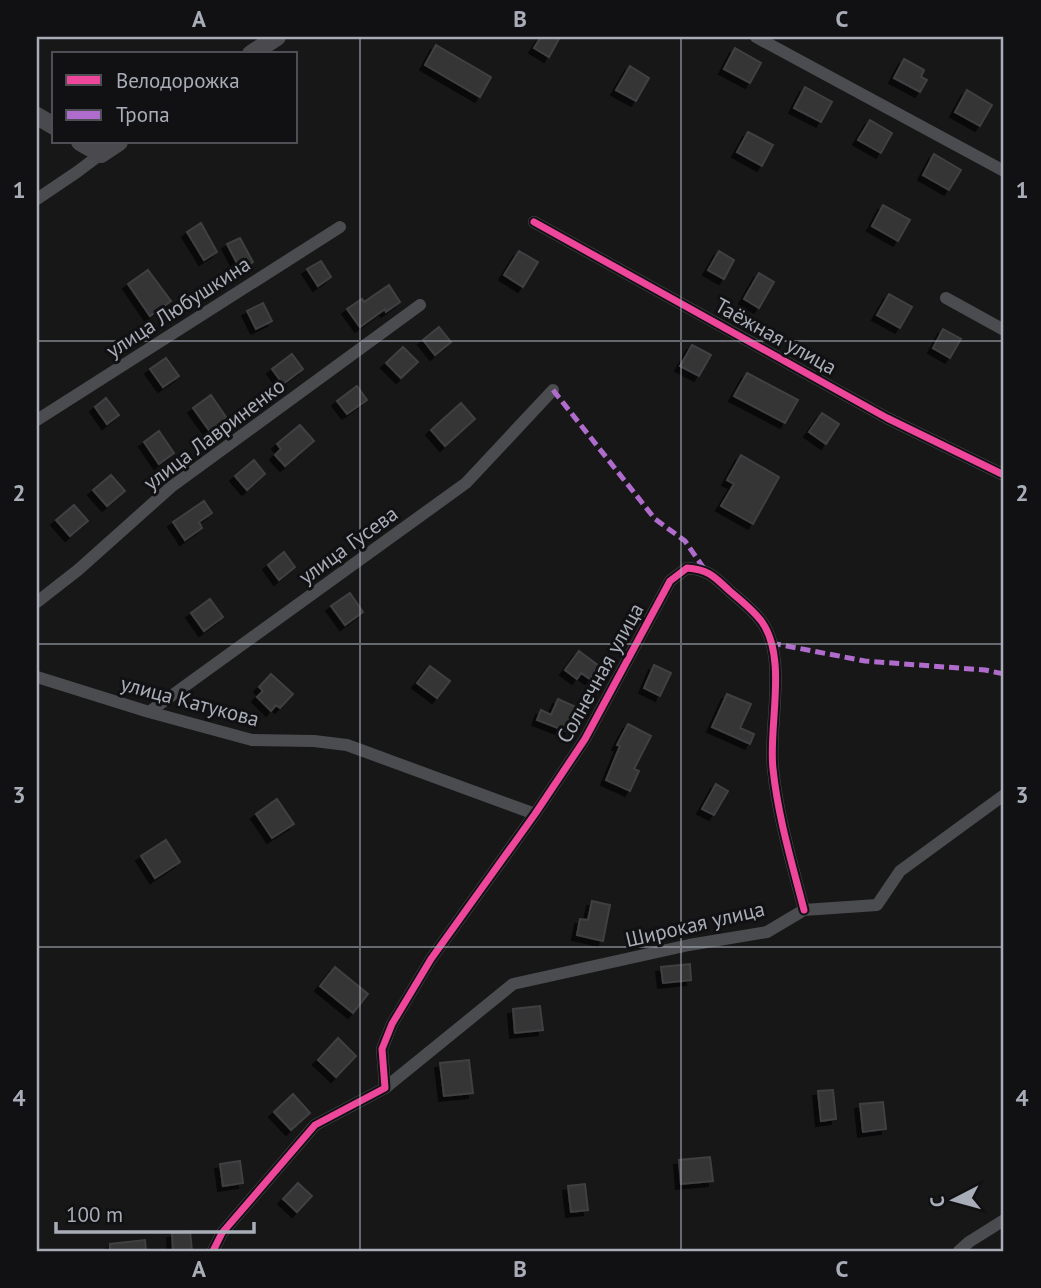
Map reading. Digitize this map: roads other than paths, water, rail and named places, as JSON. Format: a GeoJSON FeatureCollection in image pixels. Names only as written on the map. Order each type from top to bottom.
{"type":"FeatureCollection","features":[{"type":"Feature","properties":{"kind":"main road"},"geometry":{"type":"LineString","coordinates":[[254,52],[273,38]]}},
{"type":"Feature","properties":{"kind":"main road"},"geometry":{"type":"LineString","coordinates":[[84,144],[101,153],[116,144]]}},
{"type":"Feature","properties":{"kind":"street"},"geometry":{"type":"LineString","coordinates":[[756,37],[1004,171]]}},
{"type":"Feature","properties":{"kind":"street"},"geometry":{"type":"LineString","coordinates":[[37,199],[101,153]]}},
{"type":"Feature","properties":{"kind":"street","name":"Таёжная улица"},"geometry":{"type":"LineString","coordinates":[[534,222],[887,418],[1004,475]]}},
{"type":"Feature","properties":{"kind":"street","name":"улица Любушкина"},"geometry":{"type":"LineString","coordinates":[[37,420],[340,226]]}},
{"type":"Feature","properties":{"kind":"street"},"geometry":{"type":"LineString","coordinates":[[946,298],[1004,330]]}},
{"type":"Feature","properties":{"kind":"street","name":"улица Лавриненко"},"geometry":{"type":"LineString","coordinates":[[37,602],[78,570],[171,487],[420,305]]}},
{"type":"Feature","properties":{"kind":"street","name":"улица Гусева"},"geometry":{"type":"LineString","coordinates":[[149,712],[466,483],[553,390]]}},
{"type":"Feature","properties":{"kind":"street","name":"Солнечная улица"},"geometry":{"type":"LineString","coordinates":[[385,1088],[382,1049],[392,1024],[431,959],[585,739],[670,581],[687,568],[705,570],[756,615],[764,624],[771,643],[775,666],[772,765],[777,801],[804,910]]}},
{"type":"Feature","properties":{"kind":"street","name":"улица Катукова"},"geometry":{"type":"LineString","coordinates":[[37,677],[252,740],[314,741],[347,745],[535,814]]}},
{"type":"Feature","properties":{"kind":"street"},"geometry":{"type":"LineString","coordinates":[[804,910],[877,905],[900,871],[1004,795]]}},
{"type":"Feature","properties":{"kind":"street","name":"Широкая улица"},"geometry":{"type":"LineString","coordinates":[[213,1251],[222,1233],[315,1125],[385,1088],[513,984],[690,945],[767,932],[804,910]]}},
{"type":"Feature","properties":{"kind":"street"},"geometry":{"type":"LineString","coordinates":[[959,1251],[968,1242],[1004,1220]]}}]}
